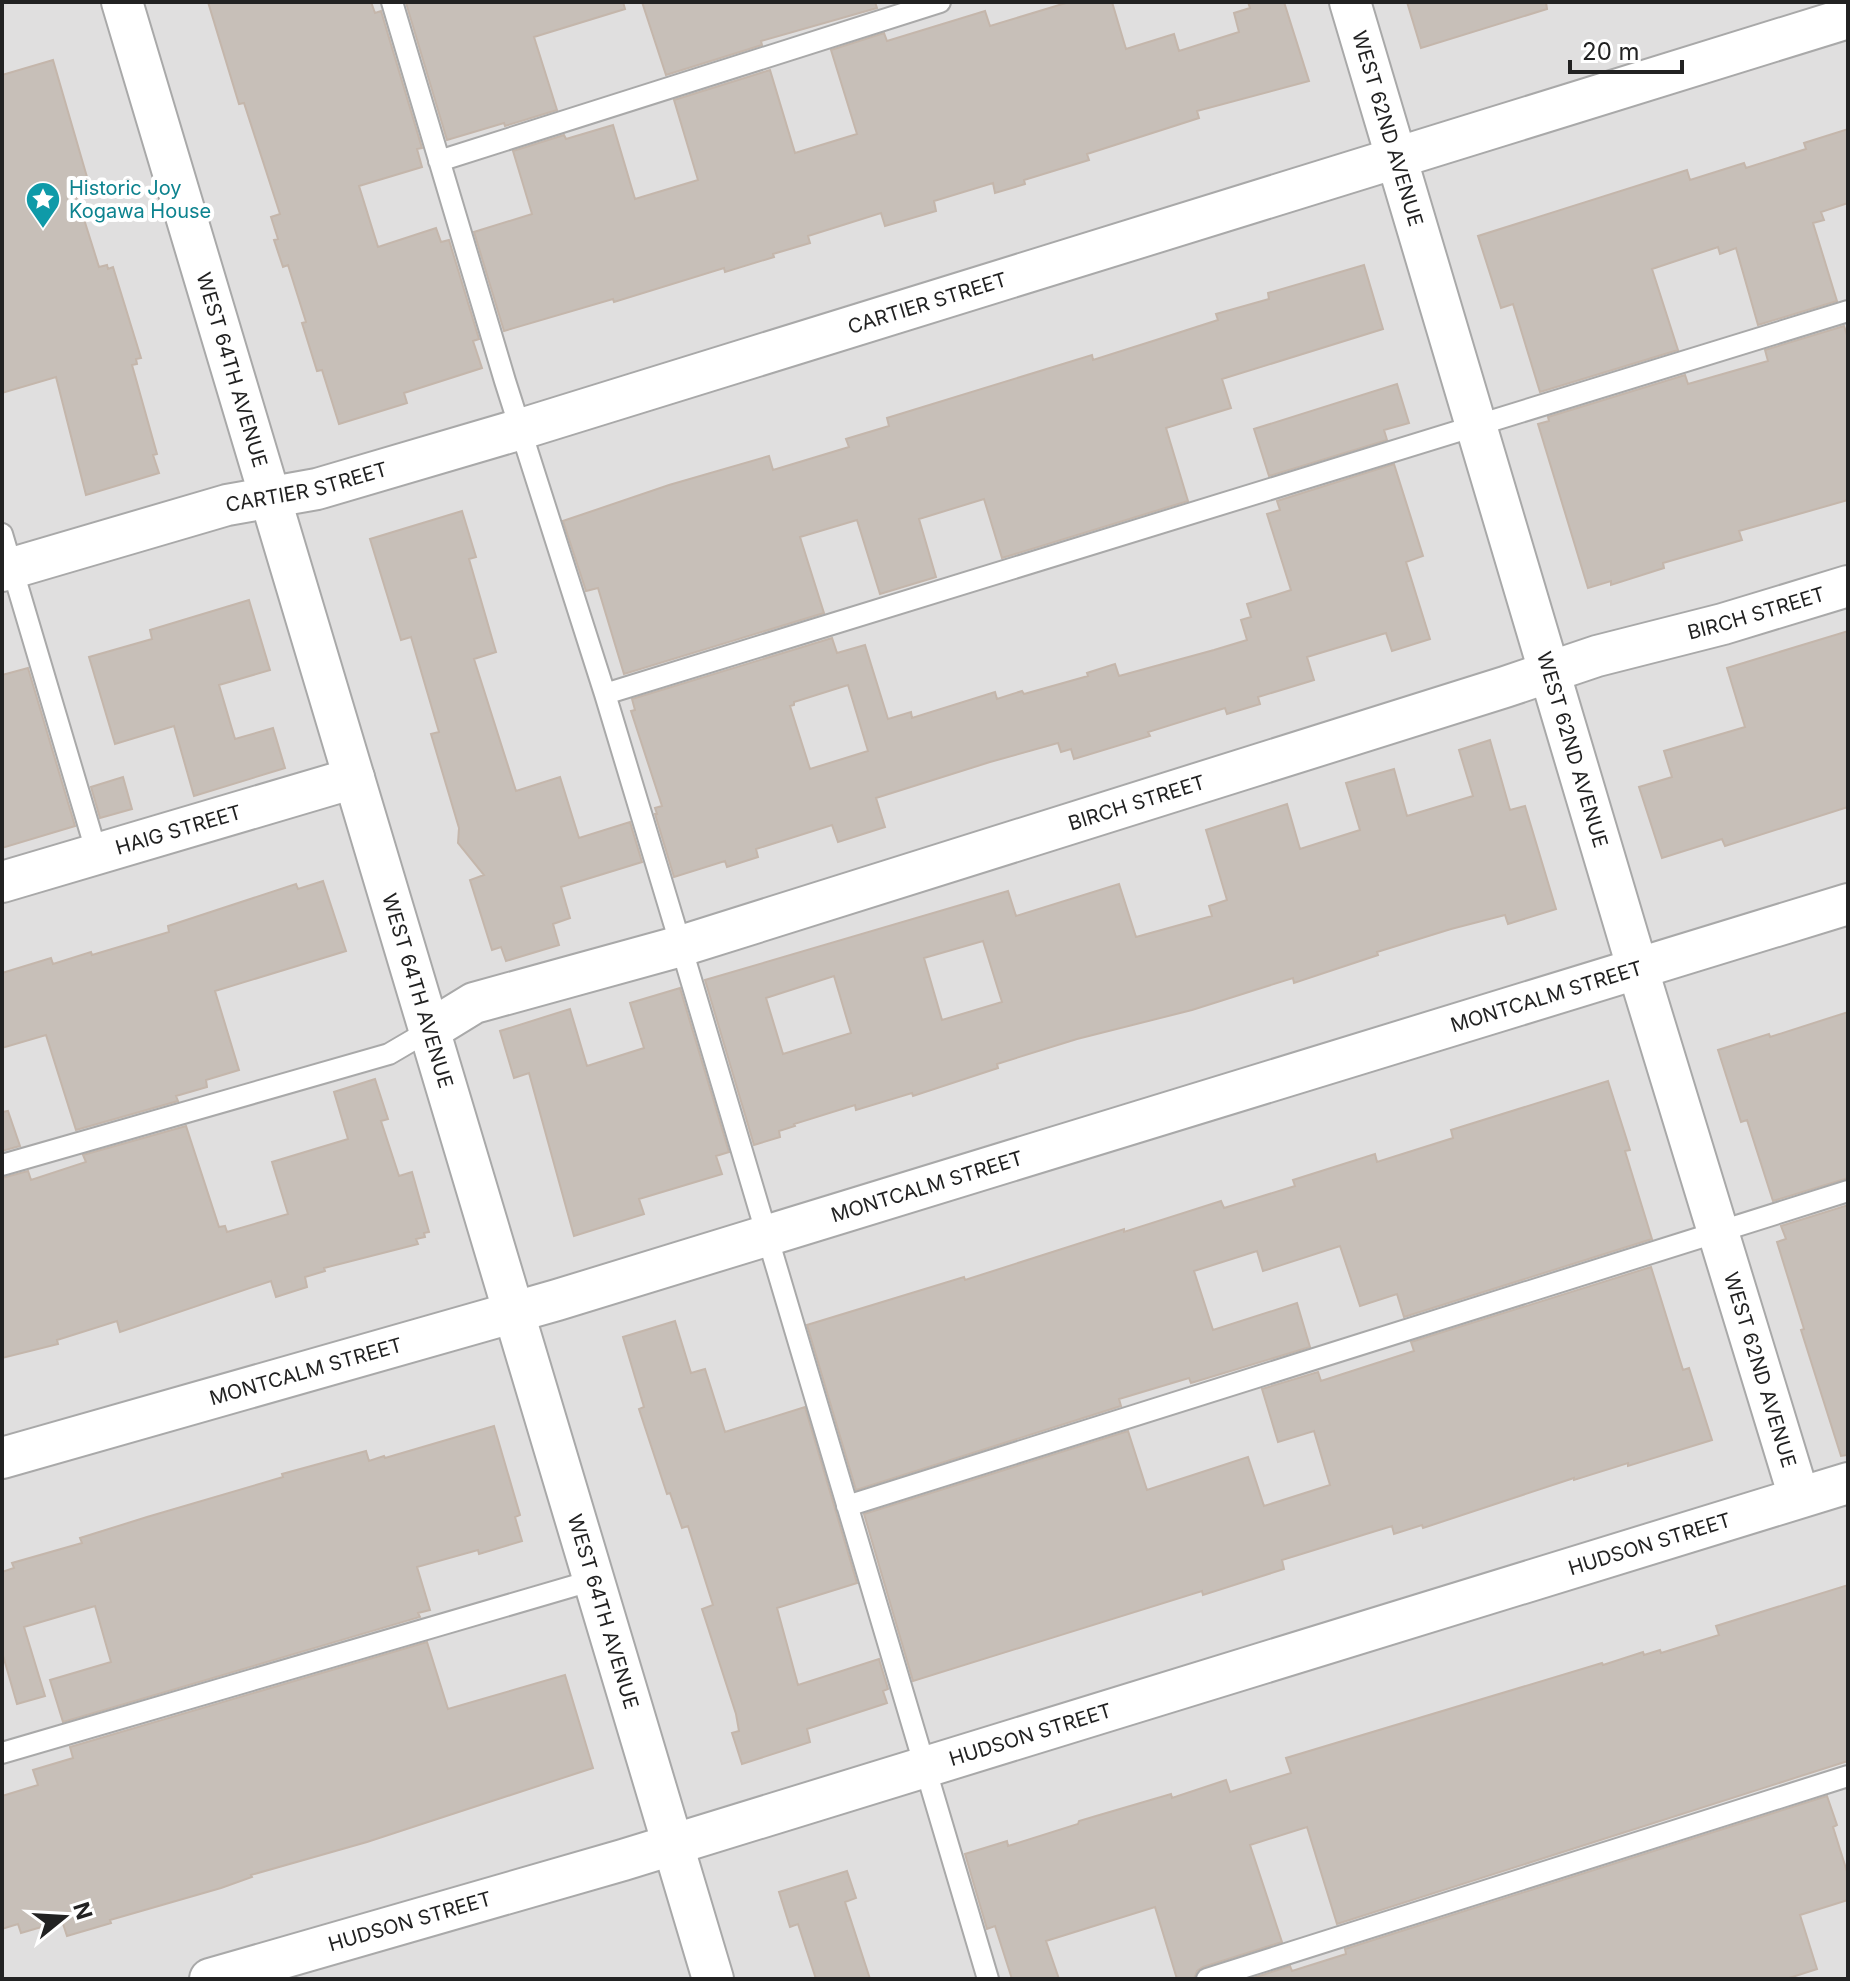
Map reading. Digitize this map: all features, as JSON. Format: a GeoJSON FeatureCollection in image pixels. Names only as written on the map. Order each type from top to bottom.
{"type":"FeatureCollection","features":[{"type":"Feature","properties":{"kind":"street","name":"WEST 64TH AVENUE"},"geometry":{"type":"LineString","coordinates":[[122,2],[713,1979]]}},
{"type":"Feature","properties":{"kind":"street","name":"WEST 62ND AVENUE"},"geometry":{"type":"LineString","coordinates":[[1350,2],[1638,970],[1799,1497]]}},
{"type":"Feature","properties":{"kind":"street","name":"CARTIER STREET"},"geometry":{"type":"LineString","coordinates":[[5,557],[227,505],[317,489],[521,429],[1848,18]]}},
{"type":"Feature","properties":{"kind":"street","name":"BIRCH STREET"},"geometry":{"type":"LineString","coordinates":[[430,1030],[474,1003],[681,946],[1597,656],[1723,624],[1848,586]]}},
{"type":"Feature","properties":{"kind":"street","name":"HAIG STREET"},"geometry":{"type":"LineString","coordinates":[[2,882],[354,778]]}},
{"type":"Feature","properties":{"kind":"street","name":"MONTCALM STREET"},"geometry":{"type":"LineString","coordinates":[[2,1458],[515,1312],[765,1237],[1848,904]]}},
{"type":"Feature","properties":{"kind":"street","name":"HUDSON STREET"},"geometry":{"type":"LineString","coordinates":[[210,1979],[1159,1697],[1848,1483]]}},
{"type":"Feature","properties":{"kind":"lane"},"geometry":{"type":"LineString","coordinates":[[392,2],[681,946],[988,1979]]}},
{"type":"Feature","properties":{"kind":"lane"},"geometry":{"type":"LineString","coordinates":[[439,161],[940,2]]}},
{"type":"Feature","properties":{"kind":"lane"},"geometry":{"type":"LineString","coordinates":[[605,694],[1848,311]]}},
{"type":"Feature","properties":{"kind":"lane"},"geometry":{"type":"LineString","coordinates":[[5,557],[97,854]]}},
{"type":"Feature","properties":{"kind":"lane"},"geometry":{"type":"LineString","coordinates":[[2,1165],[389,1054],[430,1030]]}},
{"type":"Feature","properties":{"kind":"lane"},"geometry":{"type":"LineString","coordinates":[[847,1506],[1848,1191]]}},
{"type":"Feature","properties":{"kind":"lane"},"geometry":{"type":"LineString","coordinates":[[2,1753],[594,1580]]}},
{"type":"Feature","properties":{"kind":"lane"},"geometry":{"type":"LineString","coordinates":[[1207,1979],[1848,1776]]}},
{"type":"Feature","properties":{"kind":"shaded area"},"geometry":{"type":"Polygon","coordinates":[[[2,2],[1848,2],[1848,1979],[2,1979],[2,2]]]}},
{"type":"Feature","properties":{"kind":"building"},"geometry":{"type":"Polygon","coordinates":[[[208,2],[371,2],[375,13],[381,11],[422,148],[417,149],[422,167],[359,186],[378,247],[436,228],[441,242],[449,240],[479,339],[473,341],[482,368],[404,393],[407,403],[339,424],[322,370],[317,371],[288,265],[283,267],[274,240],[278,239],[271,217],[280,214],[244,103],[239,104],[208,2]]]}},
{"type":"Feature","properties":{"kind":"building"},"geometry":{"type":"Polygon","coordinates":[[[623,2],[625,9],[534,37],[557,110],[447,140],[406,3],[623,2]]]}},
{"type":"Feature","properties":{"kind":"building"},"geometry":{"type":"Polygon","coordinates":[[[642,2],[875,2],[877,8],[761,41],[762,45],[666,75],[642,2]]]}},
{"type":"Feature","properties":{"kind":"building"},"geometry":{"type":"Polygon","coordinates":[[[1069,2],[1112,2],[1126,49],[1174,34],[1179,51],[1239,32],[1234,13],[1250,8],[1248,2],[1284,2],[1309,81],[1197,111],[1199,118],[1087,154],[1089,160],[1024,180],[1025,184],[995,193],[993,183],[934,201],[936,211],[885,226],[881,213],[808,236],[810,243],[773,254],[774,257],[725,272],[724,268],[614,302],[613,299],[504,331],[474,232],[532,214],[513,151],[564,135],[566,139],[613,125],[635,199],[698,180],[674,100],[770,70],[795,153],[857,134],[831,50],[884,33],[887,41],[985,11],[990,26],[1069,2]]]}},
{"type":"Feature","properties":{"kind":"building"},"geometry":{"type":"Polygon","coordinates":[[[1407,2],[1546,2],[1547,9],[1421,48],[1407,2]]]}},
{"type":"Feature","properties":{"kind":"building"},"geometry":{"type":"Polygon","coordinates":[[[53,60],[87,177],[72,181],[99,267],[113,267],[141,358],[132,365],[157,454],[153,455],[159,473],[86,495],[56,377],[2,393],[2,75],[53,60]]]}},
{"type":"Feature","properties":{"kind":"building"},"geometry":{"type":"Polygon","coordinates":[[[1848,129],[1848,203],[1821,212],[1824,220],[1813,223],[1837,301],[1758,325],[1736,248],[1720,254],[1718,247],[1652,269],[1678,350],[1540,392],[1513,304],[1501,308],[1478,236],[1687,170],[1690,180],[1744,163],[1746,168],[1806,149],[1804,143],[1848,129]]]}},
{"type":"Feature","properties":{"kind":"building"},"geometry":{"type":"Polygon","coordinates":[[[1364,265],[1383,329],[1222,379],[1231,408],[1166,428],[1188,501],[1002,558],[984,499],[919,519],[936,577],[880,594],[857,520],[800,537],[824,613],[624,674],[598,588],[586,591],[563,521],[669,485],[769,456],[773,470],[849,447],[846,439],[889,426],[887,418],[1092,355],[1093,360],[1156,340],[1218,320],[1216,314],[1269,299],[1268,293],[1364,265]]]}},
{"type":"Feature","properties":{"kind":"building"},"geometry":{"type":"Polygon","coordinates":[[[1844,326],[1848,338],[1848,500],[1739,531],[1742,540],[1663,563],[1664,568],[1611,585],[1611,581],[1588,588],[1538,424],[1549,421],[1548,417],[1685,375],[1688,384],[1768,361],[1765,350],[1844,326]]]}},
{"type":"Feature","properties":{"kind":"building"},"geometry":{"type":"Polygon","coordinates":[[[1397,384],[1409,423],[1384,430],[1387,440],[1269,476],[1254,429],[1397,384]]]}},
{"type":"Feature","properties":{"kind":"building"},"geometry":{"type":"Polygon","coordinates":[[[1394,464],[1423,556],[1406,562],[1430,639],[1392,651],[1386,633],[1307,657],[1314,680],[1258,697],[1260,704],[1227,714],[1225,708],[1148,732],[1150,736],[1074,759],[1071,749],[1061,752],[1058,743],[990,762],[876,798],[885,827],[838,842],[832,825],[756,849],[758,857],[727,867],[725,861],[674,877],[655,814],[655,808],[662,806],[631,711],[635,710],[632,699],[832,638],[837,653],[865,645],[888,719],[911,712],[912,718],[995,692],[997,699],[1022,691],[1024,694],[1088,676],[1087,673],[1115,664],[1119,676],[1247,640],[1241,620],[1251,617],[1247,604],[1291,590],[1267,514],[1280,510],[1277,501],[1394,464]],[[848,685],[790,706],[810,769],[868,751],[848,685]]]}},
{"type":"Feature","properties":{"kind":"building"},"geometry":{"type":"Polygon","coordinates":[[[462,511],[476,557],[469,559],[496,652],[474,659],[516,791],[560,777],[579,838],[630,822],[642,862],[561,887],[570,918],[553,924],[559,945],[506,961],[501,947],[492,950],[470,880],[484,875],[458,843],[459,828],[431,734],[439,732],[411,637],[401,640],[370,539],[462,511]]]}},
{"type":"Feature","properties":{"kind":"building"},"geometry":{"type":"Polygon","coordinates":[[[249,600],[270,670],[219,685],[235,739],[273,728],[285,768],[194,796],[174,726],[115,744],[89,657],[152,639],[150,630],[249,600]]]}},
{"type":"Feature","properties":{"kind":"building"},"geometry":{"type":"Polygon","coordinates":[[[1848,631],[1848,807],[1725,846],[1722,839],[1662,858],[1639,787],[1672,777],[1664,751],[1745,727],[1727,668],[1848,631]]]}},
{"type":"Feature","properties":{"kind":"building"},"geometry":{"type":"Polygon","coordinates":[[[28,668],[75,826],[2,848],[2,675],[28,668]]]}},
{"type":"Feature","properties":{"kind":"building"},"geometry":{"type":"Polygon","coordinates":[[[1490,740],[1510,810],[1525,806],[1556,909],[1508,924],[1505,915],[1451,929],[1294,983],[1293,978],[1192,1010],[1077,1039],[997,1064],[998,1068],[913,1096],[912,1093],[856,1110],[855,1105],[794,1124],[779,1131],[780,1137],[754,1145],[705,980],[1008,891],[1016,916],[1119,884],[1136,937],[1212,916],[1209,906],[1227,900],[1206,830],[1287,804],[1300,849],[1360,830],[1346,783],[1394,769],[1407,816],[1473,796],[1459,750],[1490,740]],[[983,941],[924,958],[942,1020],[1002,1002],[983,941]],[[834,976],[766,998],[783,1054],[851,1033],[834,976]]]}},
{"type":"Feature","properties":{"kind":"building"},"geometry":{"type":"Polygon","coordinates":[[[123,777],[132,809],[100,818],[91,787],[123,777]]]}},
{"type":"Feature","properties":{"kind":"building"},"geometry":{"type":"Polygon","coordinates":[[[323,881],[346,951],[215,991],[239,1070],[206,1080],[207,1087],[176,1096],[178,1101],[76,1130],[46,1035],[2,1048],[2,973],[51,958],[53,964],[91,952],[92,955],[169,932],[168,926],[296,884],[298,889],[323,881]]]}},
{"type":"Feature","properties":{"kind":"building"},"geometry":{"type":"Polygon","coordinates":[[[680,988],[729,1152],[716,1156],[722,1174],[639,1199],[644,1214],[574,1236],[529,1073],[514,1078],[500,1031],[570,1009],[587,1066],[644,1048],[630,1003],[680,988]]]}},
{"type":"Feature","properties":{"kind":"building"},"geometry":{"type":"Polygon","coordinates":[[[1848,1012],[1848,1178],[1773,1201],[1747,1120],[1741,1122],[1718,1050],[1848,1012]]]}},
{"type":"Feature","properties":{"kind":"building"},"geometry":{"type":"Polygon","coordinates":[[[375,1079],[388,1119],[381,1121],[399,1176],[412,1172],[429,1232],[424,1233],[425,1237],[416,1239],[418,1244],[324,1268],[325,1271],[305,1277],[307,1287],[276,1297],[271,1281],[120,1332],[117,1321],[57,1340],[58,1344],[2,1358],[2,1178],[28,1171],[31,1180],[86,1162],[83,1155],[186,1126],[219,1227],[225,1226],[227,1232],[288,1214],[272,1162],[348,1139],[334,1092],[375,1079]]]}},
{"type":"Feature","properties":{"kind":"building"},"geometry":{"type":"Polygon","coordinates":[[[1608,1081],[1630,1150],[1625,1151],[1652,1239],[1404,1317],[1397,1294],[1360,1306],[1340,1246],[1263,1271],[1257,1251],[1194,1271],[1213,1330],[1297,1303],[1310,1347],[1191,1383],[1189,1378],[1119,1399],[1121,1406],[856,1490],[807,1325],[1221,1201],[1224,1208],[1295,1186],[1293,1180],[1375,1154],[1377,1162],[1453,1138],[1451,1130],[1608,1081]]]}},
{"type":"Feature","properties":{"kind":"building"},"geometry":{"type":"Polygon","coordinates":[[[8,1111],[20,1146],[2,1151],[2,1112],[8,1111]]]}},
{"type":"Feature","properties":{"kind":"building"},"geometry":{"type":"Polygon","coordinates":[[[1848,1205],[1848,1455],[1841,1456],[1777,1242],[1786,1239],[1781,1226],[1848,1205]]]}},
{"type":"Feature","properties":{"kind":"building"},"geometry":{"type":"Polygon","coordinates":[[[1651,1267],[1683,1370],[1689,1368],[1712,1440],[1628,1466],[1628,1463],[1574,1478],[1423,1528],[1422,1525],[1394,1534],[1392,1526],[1282,1560],[1284,1569],[1203,1595],[1202,1591],[913,1681],[864,1514],[1128,1431],[1147,1490],[1248,1457],[1264,1506],[1330,1485],[1314,1431],[1278,1442],[1262,1389],[1318,1372],[1321,1381],[1414,1351],[1411,1342],[1651,1267]]]}},
{"type":"Feature","properties":{"kind":"building"},"geometry":{"type":"Polygon","coordinates":[[[675,1321],[691,1373],[705,1369],[725,1432],[805,1407],[857,1583],[777,1608],[798,1685],[879,1659],[888,1689],[883,1691],[887,1703],[807,1729],[810,1742],[742,1764],[732,1733],[739,1731],[736,1714],[702,1609],[713,1605],[688,1526],[682,1528],[670,1493],[667,1494],[639,1409],[644,1407],[623,1337],[675,1321]]]}},
{"type":"Feature","properties":{"kind":"building"},"geometry":{"type":"Polygon","coordinates":[[[494,1426],[520,1515],[515,1517],[522,1541],[417,1567],[430,1610],[418,1613],[420,1617],[63,1722],[50,1680],[111,1662],[95,1606],[24,1627],[45,1696],[17,1704],[2,1652],[2,1572],[14,1568],[12,1563],[82,1543],[80,1538],[283,1477],[282,1474],[366,1451],[369,1461],[385,1458],[494,1426]]]}},
{"type":"Feature","properties":{"kind":"building"},"geometry":{"type":"Polygon","coordinates":[[[1848,1585],[1848,1761],[1337,1924],[1307,1827],[1250,1845],[1282,1942],[1203,1967],[1194,1979],[1177,1979],[1155,1907],[1046,1941],[1059,1979],[1012,1979],[995,1926],[987,1929],[965,1854],[1007,1841],[1008,1846],[1078,1824],[1079,1821],[1171,1794],[1172,1798],[1226,1780],[1230,1792],[1291,1773],[1286,1758],[1602,1663],[1643,1652],[1644,1655],[1660,1650],[1661,1653],[1719,1635],[1716,1626],[1848,1585]]]}},
{"type":"Feature","properties":{"kind":"building"},"geometry":{"type":"Polygon","coordinates":[[[427,1642],[448,1709],[565,1675],[593,1768],[67,1936],[62,1921],[21,1933],[18,1924],[2,1929],[2,1796],[38,1785],[33,1770],[73,1758],[70,1747],[427,1642]]]}},
{"type":"Feature","properties":{"kind":"building"},"geometry":{"type":"Polygon","coordinates":[[[1827,1796],[1848,1875],[1848,1900],[1800,1915],[1817,1969],[1786,1979],[1250,1979],[1290,1966],[1292,1971],[1346,1954],[1345,1949],[1827,1796]]]}},
{"type":"Feature","properties":{"kind":"building"},"geometry":{"type":"Polygon","coordinates":[[[847,1871],[856,1898],[845,1902],[870,1979],[816,1979],[798,1924],[790,1927],[779,1892],[847,1871]]]}},
{"type":"Feature","properties":{"kind":"place","name":"Historic Joy Kogawa House"},"geometry":{"type":"Point","coordinates":[43,230]}}]}
